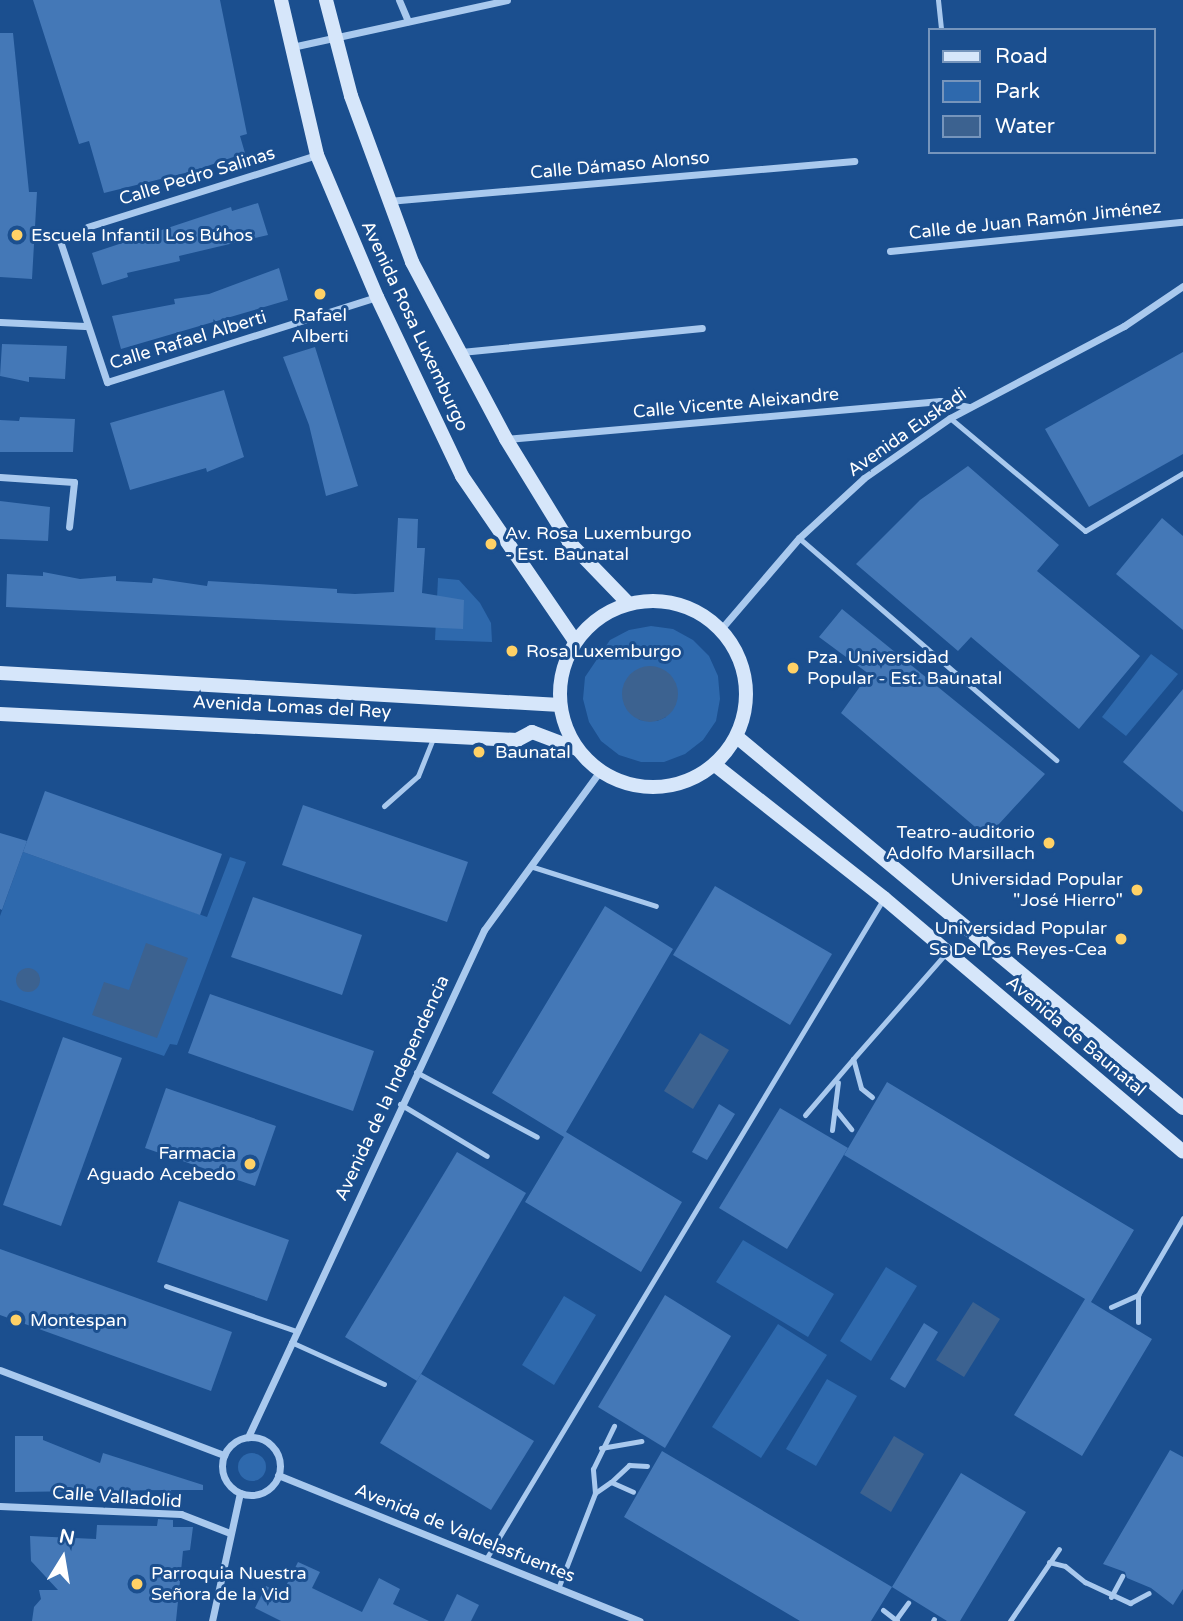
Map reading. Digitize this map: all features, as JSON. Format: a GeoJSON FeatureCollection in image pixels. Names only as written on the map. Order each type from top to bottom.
{"type":"FeatureCollection","features":[{"type":"Feature","properties":{"kind":"main road","name":"Avenida Rosa Luxemburgo"},"geometry":{"type":"LineString","coordinates":[[281,0],[317,155],[377,297],[462,475],[575,641]]}},
{"type":"Feature","properties":{"kind":"main road","name":"Avenida Rosa Luxemburgo"},"geometry":{"type":"LineString","coordinates":[[326,0],[388,201],[412,262],[506,439],[569,542],[628,603]]}},
{"type":"Feature","properties":{"kind":"main road"},"geometry":{"type":"LineString","coordinates":[[662,601],[694,609],[721,629],[738,653],[746,681],[746,710],[737,737],[715,765],[689,780],[658,787],[628,784],[600,771],[578,749],[559,705],[562,671],[575,641],[598,617],[628,603],[662,601]]}},
{"type":"Feature","properties":{"kind":"main road","name":"Avenida Lomas del Rey"},"geometry":{"type":"LineString","coordinates":[[0,673],[559,705]]}},
{"type":"Feature","properties":{"kind":"main road","name":"Avenida Lomas del Rey"},"geometry":{"type":"LineString","coordinates":[[0,713],[435,733],[517,740],[532,732],[578,749]]}},
{"type":"Feature","properties":{"kind":"main road","name":"Avenida de Baunatal"},"geometry":{"type":"LineString","coordinates":[[737,737],[1183,1108]]}},
{"type":"Feature","properties":{"kind":"main road","name":"Avenida de Baunatal"},"geometry":{"type":"LineString","coordinates":[[715,765],[884,898],[1183,1152]]}},
{"type":"Feature","properties":{"kind":"street"},"geometry":{"type":"LineString","coordinates":[[400,0],[408,21]]}},
{"type":"Feature","properties":{"kind":"street"},"geometry":{"type":"LineString","coordinates":[[290,48],[507,0]]}},
{"type":"Feature","properties":{"kind":"street","name":"Calle Pedro Salinas"},"geometry":{"type":"LineString","coordinates":[[87,227],[317,155]]}},
{"type":"Feature","properties":{"kind":"street","name":"Calle Dámaso Alonso"},"geometry":{"type":"LineString","coordinates":[[388,201],[854,161]]}},
{"type":"Feature","properties":{"kind":"street","name":"Calle de Juan Ramón Jiménez"},"geometry":{"type":"LineString","coordinates":[[890,251],[1183,222]]}},
{"type":"Feature","properties":{"kind":"street"},"geometry":{"type":"LineString","coordinates":[[0,322],[85,326],[59,238]]}},
{"type":"Feature","properties":{"kind":"street","name":"Avenida Euskadi"},"geometry":{"type":"LineString","coordinates":[[721,629],[799,538],[864,478],[968,407],[1124,326],[1183,286]]}},
{"type":"Feature","properties":{"kind":"street","name":"Calle Rafael Alberti"},"geometry":{"type":"LineString","coordinates":[[85,326],[107,382],[377,297]]}},
{"type":"Feature","properties":{"kind":"street"},"geometry":{"type":"LineString","coordinates":[[460,352],[702,328]]}},
{"type":"Feature","properties":{"kind":"street","name":"Calle Vicente Aleixandre"},"geometry":{"type":"LineString","coordinates":[[506,439],[940,401],[968,407]]}},
{"type":"Feature","properties":{"kind":"street"},"geometry":{"type":"LineString","coordinates":[[0,477],[74,482],[69,527]]}},
{"type":"Feature","properties":{"kind":"street","name":"Avenida de la Independencia"},"geometry":{"type":"LineString","coordinates":[[248,1437],[400,1104],[484,930],[600,771]]}},
{"type":"Feature","properties":{"kind":"street"},"geometry":{"type":"LineString","coordinates":[[0,1370],[225,1455]]}},
{"type":"Feature","properties":{"kind":"street"},"geometry":{"type":"LineString","coordinates":[[248,1437],[271,1446],[279,1462],[278,1475],[262,1493],[240,1493],[223,1475],[225,1455],[234,1442],[248,1437]]}},
{"type":"Feature","properties":{"kind":"street","name":"Avenida de Valdelasfuentes"},"geometry":{"type":"LineString","coordinates":[[278,1475],[559,1586],[640,1621]]}},
{"type":"Feature","properties":{"kind":"street"},"geometry":{"type":"LineString","coordinates":[[212,1621],[240,1493]]}},
{"type":"Feature","properties":{"kind":"street","name":"Calle Valladolid"},"geometry":{"type":"LineString","coordinates":[[0,1506],[181,1514],[230,1533]]}},
{"type":"Feature","properties":{"kind":"lane"},"geometry":{"type":"LineString","coordinates":[[938,0],[942,28]]}},
{"type":"Feature","properties":{"kind":"lane"},"geometry":{"type":"LineString","coordinates":[[950,418],[1085,531],[1183,473]]}},
{"type":"Feature","properties":{"kind":"lane"},"geometry":{"type":"LineString","coordinates":[[799,538],[1056,760]]}},
{"type":"Feature","properties":{"kind":"lane"},"geometry":{"type":"LineString","coordinates":[[384,806],[418,776],[435,733]]}},
{"type":"Feature","properties":{"kind":"lane"},"geometry":{"type":"LineString","coordinates":[[530,866],[656,906]]}},
{"type":"Feature","properties":{"kind":"lane"},"geometry":{"type":"LineString","coordinates":[[486,1559],[884,898]]}},
{"type":"Feature","properties":{"kind":"lane"},"geometry":{"type":"LineString","coordinates":[[804,1115],[838,1082],[853,1059],[947,952]]}},
{"type":"Feature","properties":{"kind":"lane"},"geometry":{"type":"LineString","coordinates":[[853,1059],[861,1088],[872,1097]]}},
{"type":"Feature","properties":{"kind":"lane"},"geometry":{"type":"LineString","coordinates":[[415,1072],[537,1137]]}},
{"type":"Feature","properties":{"kind":"lane"},"geometry":{"type":"LineString","coordinates":[[832,1130],[838,1082]]}},
{"type":"Feature","properties":{"kind":"lane"},"geometry":{"type":"LineString","coordinates":[[400,1104],[487,1156]]}},
{"type":"Feature","properties":{"kind":"lane"},"geometry":{"type":"LineString","coordinates":[[835,1109],[851,1129]]}},
{"type":"Feature","properties":{"kind":"lane"},"geometry":{"type":"LineString","coordinates":[[1138,1322],[1138,1294],[1183,1218]]}},
{"type":"Feature","properties":{"kind":"lane"},"geometry":{"type":"LineString","coordinates":[[166,1286],[296,1331]]}},
{"type":"Feature","properties":{"kind":"lane"},"geometry":{"type":"LineString","coordinates":[[1111,1307],[1138,1294]]}},
{"type":"Feature","properties":{"kind":"lane"},"geometry":{"type":"LineString","coordinates":[[291,1342],[384,1384]]}},
{"type":"Feature","properties":{"kind":"lane"},"geometry":{"type":"LineString","coordinates":[[559,1586],[595,1493],[593,1469],[614,1426]]}},
{"type":"Feature","properties":{"kind":"lane"},"geometry":{"type":"LineString","coordinates":[[601,1448],[641,1441]]}},
{"type":"Feature","properties":{"kind":"lane"},"geometry":{"type":"LineString","coordinates":[[595,1493],[629,1465],[647,1466]]}},
{"type":"Feature","properties":{"kind":"lane"},"geometry":{"type":"LineString","coordinates":[[611,1482],[633,1492]]}},
{"type":"Feature","properties":{"kind":"lane"},"geometry":{"type":"LineString","coordinates":[[1010,1621],[1059,1549]]}},
{"type":"Feature","properties":{"kind":"lane"},"geometry":{"type":"LineString","coordinates":[[1049,1562],[1065,1566],[1111,1597],[1130,1604],[1149,1593]]}},
{"type":"Feature","properties":{"kind":"lane"},"geometry":{"type":"LineString","coordinates":[[1111,1597],[1122,1576]]}},
{"type":"Feature","properties":{"kind":"lane"},"geometry":{"type":"LineString","coordinates":[[883,1610],[897,1620],[908,1603]]}},
{"type":"Feature","properties":{"kind":"green space"},"geometry":{"type":"Polygon","coordinates":[[[438,578],[459,580],[480,603],[491,623],[492,642],[435,640],[438,578]]]}},
{"type":"Feature","properties":{"kind":"green space"},"geometry":{"type":"Polygon","coordinates":[[[651,626],[673,629],[693,640],[709,656],[718,676],[720,699],[716,721],[703,740],[685,754],[664,762],[641,762],[619,755],[601,741],[589,722],[583,699],[585,677],[610,640],[629,630],[651,626]],[[648,667],[632,674],[639,720],[657,721],[666,717],[657,667],[648,667]]]}},
{"type":"Feature","properties":{"kind":"green space"},"geometry":{"type":"Polygon","coordinates":[[[1151,654],[1178,674],[1126,736],[1102,717],[1151,654]]]}},
{"type":"Feature","properties":{"kind":"green space"},"geometry":{"type":"Polygon","coordinates":[[[23,852],[207,917],[230,857],[246,862],[177,1045],[170,1044],[164,1056],[0,1000],[0,916],[23,852]]]}},
{"type":"Feature","properties":{"kind":"green space"},"geometry":{"type":"Polygon","coordinates":[[[743,1240],[834,1294],[808,1337],[716,1282],[743,1240]]]}},
{"type":"Feature","properties":{"kind":"green space"},"geometry":{"type":"Polygon","coordinates":[[[886,1267],[917,1286],[871,1361],[840,1341],[886,1267]]]}},
{"type":"Feature","properties":{"kind":"green space"},"geometry":{"type":"Polygon","coordinates":[[[564,1296],[596,1315],[554,1385],[522,1365],[564,1296]]]}},
{"type":"Feature","properties":{"kind":"green space"},"geometry":{"type":"Polygon","coordinates":[[[778,1324],[827,1355],[761,1458],[712,1427],[778,1324]]]}},
{"type":"Feature","properties":{"kind":"green space"},"geometry":{"type":"Polygon","coordinates":[[[827,1379],[857,1396],[816,1466],[786,1449],[827,1379]]]}},
{"type":"Feature","properties":{"kind":"green space"},"geometry":{"type":"Polygon","coordinates":[[[252,1453],[262,1457],[266,1467],[262,1477],[252,1481],[242,1477],[238,1467],[242,1457],[252,1453]]]}},
{"type":"Feature","properties":{"kind":"water"},"geometry":{"type":"Polygon","coordinates":[[[650,666],[665,671],[673,679],[678,694],[673,709],[665,717],[650,722],[635,717],[627,709],[622,694],[627,679],[635,671],[650,666]]]}},
{"type":"Feature","properties":{"kind":"water"},"geometry":{"type":"Polygon","coordinates":[[[146,943],[188,958],[157,1038],[92,1015],[104,982],[129,990],[146,943]]]}},
{"type":"Feature","properties":{"kind":"water"},"geometry":{"type":"Polygon","coordinates":[[[28,968],[37,971],[40,980],[37,989],[28,992],[19,989],[16,980],[19,971],[28,968]]]}},
{"type":"Feature","properties":{"kind":"water"},"geometry":{"type":"Polygon","coordinates":[[[700,1033],[729,1050],[693,1109],[664,1091],[700,1033]]]}},
{"type":"Feature","properties":{"kind":"water"},"geometry":{"type":"Polygon","coordinates":[[[973,1302],[1000,1319],[964,1377],[936,1360],[973,1302]]]}},
{"type":"Feature","properties":{"kind":"water"},"geometry":{"type":"Polygon","coordinates":[[[894,1436],[924,1454],[891,1512],[860,1493],[894,1436]]]}},
{"type":"Feature","properties":{"kind":"building"},"geometry":{"type":"Polygon","coordinates":[[[33,0],[220,0],[247,134],[240,136],[245,153],[193,171],[104,193],[89,141],[79,144],[33,0]]]}},
{"type":"Feature","properties":{"kind":"building"},"geometry":{"type":"Polygon","coordinates":[[[0,33],[13,33],[29,192],[37,192],[32,279],[0,277],[0,33]]]}},
{"type":"Feature","properties":{"kind":"building"},"geometry":{"type":"Polygon","coordinates":[[[258,203],[268,235],[179,256],[180,261],[127,273],[128,277],[102,285],[92,253],[231,207],[232,211],[258,203]]]}},
{"type":"Feature","properties":{"kind":"building"},"geometry":{"type":"Polygon","coordinates":[[[279,268],[288,300],[121,349],[112,316],[175,304],[174,299],[209,294],[279,268]]]}},
{"type":"Feature","properties":{"kind":"building"},"geometry":{"type":"Polygon","coordinates":[[[2,344],[67,346],[65,379],[29,377],[29,382],[0,376],[2,344]]]}},
{"type":"Feature","properties":{"kind":"building"},"geometry":{"type":"Polygon","coordinates":[[[315,347],[358,486],[326,496],[309,425],[283,357],[315,347]]]}},
{"type":"Feature","properties":{"kind":"building"},"geometry":{"type":"Polygon","coordinates":[[[1183,352],[1183,454],[1089,507],[1045,429],[1183,352]]]}},
{"type":"Feature","properties":{"kind":"building"},"geometry":{"type":"Polygon","coordinates":[[[224,390],[244,457],[207,472],[206,468],[130,490],[110,423],[224,390]]]}},
{"type":"Feature","properties":{"kind":"building"},"geometry":{"type":"Polygon","coordinates":[[[20,417],[75,419],[73,452],[0,452],[0,420],[19,421],[20,417]]]}},
{"type":"Feature","properties":{"kind":"building"},"geometry":{"type":"Polygon","coordinates":[[[968,466],[1059,545],[1037,571],[1140,656],[1079,729],[971,637],[958,651],[856,564],[920,500],[968,466]]]}},
{"type":"Feature","properties":{"kind":"building"},"geometry":{"type":"Polygon","coordinates":[[[0,501],[50,507],[48,541],[0,539],[0,501]]]}},
{"type":"Feature","properties":{"kind":"building"},"geometry":{"type":"Polygon","coordinates":[[[398,518],[418,519],[417,548],[425,548],[422,593],[464,600],[463,629],[6,607],[7,574],[43,576],[43,572],[80,579],[116,576],[116,581],[152,583],[153,578],[207,586],[208,581],[337,589],[337,593],[394,592],[398,518]]]}},
{"type":"Feature","properties":{"kind":"building"},"geometry":{"type":"Polygon","coordinates":[[[1162,518],[1183,536],[1183,630],[1116,574],[1162,518]]]}},
{"type":"Feature","properties":{"kind":"building"},"geometry":{"type":"Polygon","coordinates":[[[842,609],[1045,774],[987,837],[841,713],[869,674],[819,637],[842,609]]]}},
{"type":"Feature","properties":{"kind":"building"},"geometry":{"type":"Polygon","coordinates":[[[1183,689],[1183,812],[1123,762],[1183,689]]]}},
{"type":"Feature","properties":{"kind":"building"},"geometry":{"type":"Polygon","coordinates":[[[45,791],[222,854],[200,915],[23,852],[45,791]]]}},
{"type":"Feature","properties":{"kind":"building"},"geometry":{"type":"Polygon","coordinates":[[[303,805],[468,862],[447,922],[282,865],[303,805]]]}},
{"type":"Feature","properties":{"kind":"building"},"geometry":{"type":"Polygon","coordinates":[[[0,833],[27,841],[2,910],[0,909],[0,833]]]}},
{"type":"Feature","properties":{"kind":"building"},"geometry":{"type":"Polygon","coordinates":[[[715,886],[832,954],[790,1025],[673,955],[715,886]]]}},
{"type":"Feature","properties":{"kind":"building"},"geometry":{"type":"Polygon","coordinates":[[[253,897],[362,935],[342,995],[231,957],[253,897]]]}},
{"type":"Feature","properties":{"kind":"building"},"geometry":{"type":"Polygon","coordinates":[[[605,906],[673,949],[566,1132],[682,1202],[641,1272],[525,1202],[564,1137],[492,1093],[605,906]]]}},
{"type":"Feature","properties":{"kind":"building"},"geometry":{"type":"Polygon","coordinates":[[[210,994],[374,1051],[353,1111],[188,1053],[210,994]]]}},
{"type":"Feature","properties":{"kind":"building"},"geometry":{"type":"Polygon","coordinates":[[[63,1037],[122,1058],[61,1226],[3,1205],[63,1037]]]}},
{"type":"Feature","properties":{"kind":"building"},"geometry":{"type":"Polygon","coordinates":[[[887,1082],[1134,1230],[1091,1302],[1152,1339],[1082,1456],[1014,1415],[1085,1299],[844,1155],[887,1082]]]}},
{"type":"Feature","properties":{"kind":"building"},"geometry":{"type":"Polygon","coordinates":[[[166,1088],[276,1126],[255,1186],[145,1148],[166,1088]]]}},
{"type":"Feature","properties":{"kind":"building"},"geometry":{"type":"Polygon","coordinates":[[[719,1104],[735,1114],[707,1160],[692,1152],[719,1104]]]}},
{"type":"Feature","properties":{"kind":"building"},"geometry":{"type":"Polygon","coordinates":[[[780,1108],[848,1148],[787,1249],[719,1208],[780,1108]]]}},
{"type":"Feature","properties":{"kind":"building"},"geometry":{"type":"Polygon","coordinates":[[[457,1152],[526,1193],[417,1381],[345,1337],[457,1152]]]}},
{"type":"Feature","properties":{"kind":"building"},"geometry":{"type":"Polygon","coordinates":[[[179,1201],[289,1240],[267,1301],[157,1262],[179,1201]]]}},
{"type":"Feature","properties":{"kind":"building"},"geometry":{"type":"Polygon","coordinates":[[[0,1249],[232,1332],[211,1391],[0,1315],[0,1249]]]}},
{"type":"Feature","properties":{"kind":"building"},"geometry":{"type":"Polygon","coordinates":[[[665,1295],[731,1336],[665,1448],[598,1407],[665,1295]]]}},
{"type":"Feature","properties":{"kind":"building"},"geometry":{"type":"Polygon","coordinates":[[[924,1323],[938,1332],[905,1388],[890,1379],[924,1323]]]}},
{"type":"Feature","properties":{"kind":"building"},"geometry":{"type":"Polygon","coordinates":[[[421,1374],[534,1441],[491,1510],[380,1443],[421,1374]]]}},
{"type":"Feature","properties":{"kind":"building"},"geometry":{"type":"Polygon","coordinates":[[[15,1436],[43,1436],[43,1440],[100,1463],[103,1453],[203,1485],[203,1490],[171,1490],[173,1508],[161,1507],[164,1490],[15,1492],[15,1436]]]}},
{"type":"Feature","properties":{"kind":"building"},"geometry":{"type":"Polygon","coordinates":[[[1170,1450],[1183,1457],[1183,1589],[1173,1605],[1151,1588],[1127,1578],[1125,1572],[1103,1564],[1170,1450]]]}},
{"type":"Feature","properties":{"kind":"building"},"geometry":{"type":"Polygon","coordinates":[[[662,1451],[892,1587],[871,1621],[800,1621],[624,1517],[662,1451]]]}},
{"type":"Feature","properties":{"kind":"building"},"geometry":{"type":"Polygon","coordinates":[[[961,1473],[1026,1512],[960,1621],[947,1621],[892,1587],[961,1473]]]}},
{"type":"Feature","properties":{"kind":"building","name":"Parroquia Nuestra Señora de la Vid"},"geometry":{"type":"Polygon","coordinates":[[[158,1519],[173,1520],[173,1527],[193,1527],[190,1550],[183,1551],[176,1621],[32,1621],[34,1607],[41,1599],[39,1590],[58,1590],[31,1561],[30,1536],[96,1539],[97,1525],[157,1526],[158,1519]]]}},
{"type":"Feature","properties":{"kind":"building"},"geometry":{"type":"Polygon","coordinates":[[[298,1562],[320,1572],[312,1588],[362,1612],[379,1578],[400,1589],[393,1604],[429,1621],[281,1621],[255,1608],[266,1586],[282,1594],[298,1562]]]}},
{"type":"Feature","properties":{"kind":"building"},"geometry":{"type":"Polygon","coordinates":[[[457,1594],[479,1605],[471,1621],[444,1621],[457,1594]]]}},
{"type":"Feature","properties":{"kind":"place","name":"Escuela Infantil Los Búhos"},"geometry":{"type":"Point","coordinates":[17,235]}},
{"type":"Feature","properties":{"kind":"place","name":"Rafael Alberti"},"geometry":{"type":"Point","coordinates":[320,294]}},
{"type":"Feature","properties":{"kind":"place","name":"Av. Rosa Luxemburgo - Est. Baunatal"},"geometry":{"type":"Point","coordinates":[491,544]}},
{"type":"Feature","properties":{"kind":"place","name":"Rosa Luxemburgo"},"geometry":{"type":"Point","coordinates":[512,651]}},
{"type":"Feature","properties":{"kind":"place","name":"Pza. Universidad Popular - Est. Baunatal"},"geometry":{"type":"Point","coordinates":[793,668]}},
{"type":"Feature","properties":{"kind":"place","name":"Baunatal"},"geometry":{"type":"Point","coordinates":[479,752]}},
{"type":"Feature","properties":{"kind":"place","name":"Teatro-auditorio Adolfo Marsillach"},"geometry":{"type":"Point","coordinates":[1049,843]}},
{"type":"Feature","properties":{"kind":"place","name":"Universidad Popular \"José Hierro\""},"geometry":{"type":"Point","coordinates":[1137,890]}},
{"type":"Feature","properties":{"kind":"place","name":"Universidad Popular Ss De Los Reyes-Cea"},"geometry":{"type":"Point","coordinates":[1121,939]}},
{"type":"Feature","properties":{"kind":"place","name":"Farmacia Aguado Acebedo"},"geometry":{"type":"Point","coordinates":[250,1164]}},
{"type":"Feature","properties":{"kind":"place","name":"Montespan"},"geometry":{"type":"Point","coordinates":[16,1320]}},
{"type":"Feature","properties":{"kind":"place","name":"Parroquia Nuestra Señora de la Vid"},"geometry":{"type":"Point","coordinates":[137,1584]}}]}
